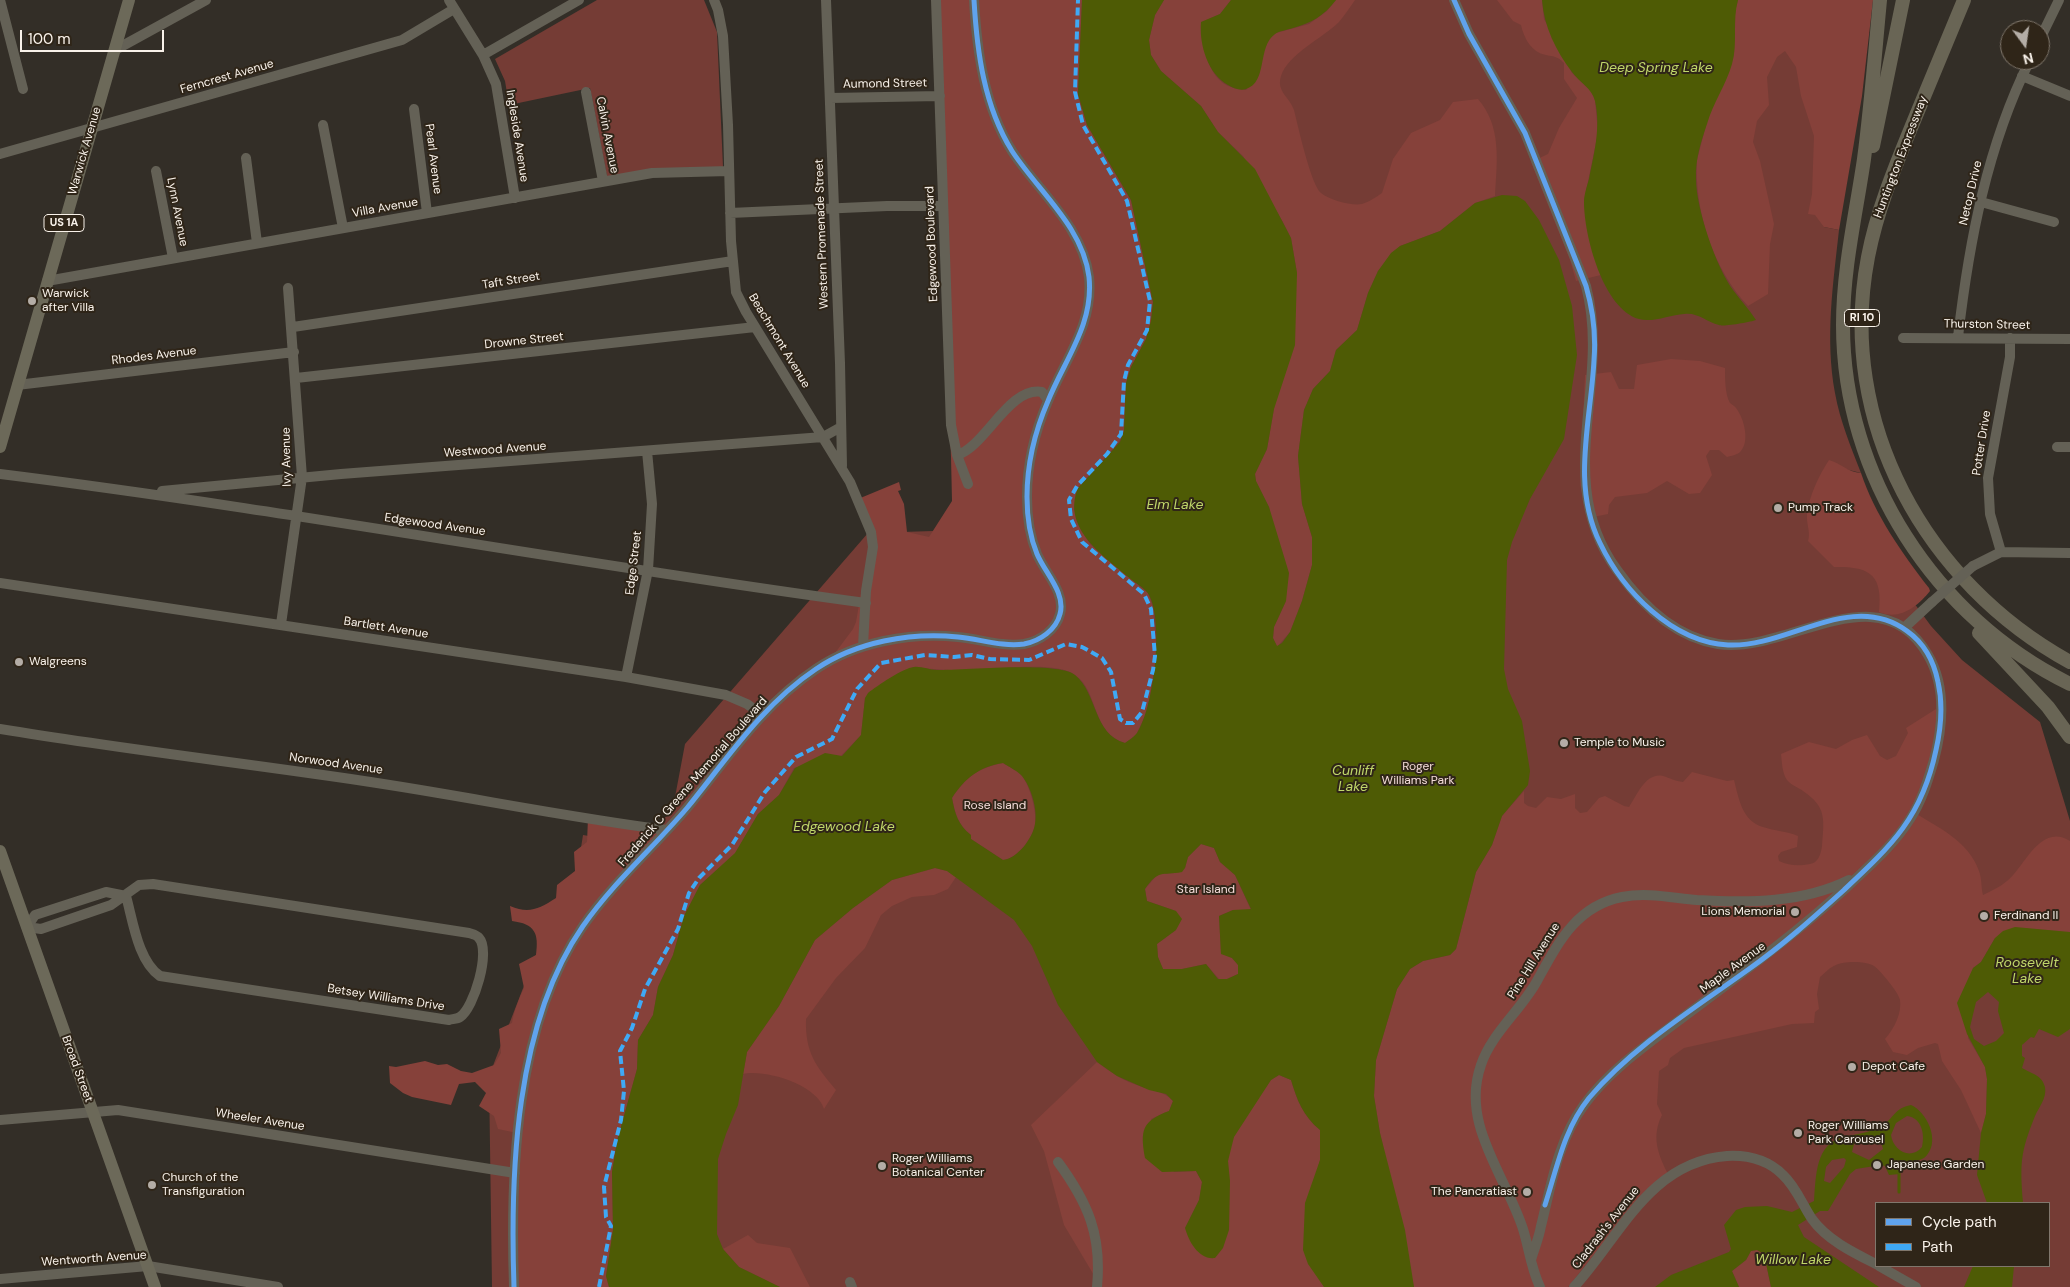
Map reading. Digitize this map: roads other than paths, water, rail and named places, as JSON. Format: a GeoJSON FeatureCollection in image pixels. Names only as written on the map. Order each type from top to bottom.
{"type":"FeatureCollection","features":[{"type":"Feature","properties":{"kind":"highway"},"geometry":{"type":"LineString","coordinates":[[1848,254],[1866,145],[1880,0]]}},
{"type":"Feature","properties":{"kind":"highway","name":"RI 10"},"geometry":{"type":"LineString","coordinates":[[1903,0],[1882,105],[1848,254],[1843,307],[1843,345],[1850,398],[1859,434],[1874,477],[1894,518],[1924,564],[1948,592],[2000,641],[2031,662],[2070,684]]}},
{"type":"Feature","properties":{"kind":"highway","name":"Huntington Expressway"},"geometry":{"type":"LineString","coordinates":[[1964,0],[1893,172],[1872,238],[1865,273],[1862,308],[1866,378],[1877,428],[1889,461],[1903,493],[1929,537],[1961,578],[1999,614],[2040,645],[2070,662]]}},
{"type":"Feature","properties":{"kind":"highway"},"geometry":{"type":"LineString","coordinates":[[1948,592],[1976,630],[2048,707],[2070,737]]}},
{"type":"Feature","properties":{"kind":"main road","name":"Warwick Avenue"},"geometry":{"type":"LineString","coordinates":[[0,447],[2,431],[129,0]]}},
{"type":"Feature","properties":{"kind":"main road","name":"Broad Street"},"geometry":{"type":"LineString","coordinates":[[0,851],[5,879],[27,927],[155,1287]]}},
{"type":"Feature","properties":{"kind":"street"},"geometry":{"type":"LineString","coordinates":[[0,0],[22,89]]}},
{"type":"Feature","properties":{"kind":"street"},"geometry":{"type":"LineString","coordinates":[[115,50],[206,0]]}},
{"type":"Feature","properties":{"kind":"street"},"geometry":{"type":"LineString","coordinates":[[483,55],[579,0]]}},
{"type":"Feature","properties":{"kind":"street","name":"Beachmont Avenue"},"geometry":{"type":"LineString","coordinates":[[714,0],[723,36],[730,213],[736,292],[755,327],[854,489],[873,537],[863,646]]}},
{"type":"Feature","properties":{"kind":"street","name":"Western Promenade Street"},"geometry":{"type":"LineString","coordinates":[[826,0],[842,468]]}},
{"type":"Feature","properties":{"kind":"street","name":"Edgewood Boulevard"},"geometry":{"type":"LineString","coordinates":[[936,0],[951,425],[957,455],[968,484]]}},
{"type":"Feature","properties":{"kind":"street","name":"Frederick C Greene Memorial Boulevard"},"geometry":{"type":"LineString","coordinates":[[514,1287],[515,1173],[527,1075],[542,1012],[555,977],[584,925],[667,830],[762,715],[781,696],[812,671],[839,655],[863,646],[902,638],[935,636],[1019,645],[1040,638],[1055,626],[1060,615],[1061,601],[1036,550],[1027,499],[1032,448],[1048,400],[1085,323],[1090,291],[1088,270],[1082,252],[1071,231],[1019,161],[998,126],[986,87],[978,46],[974,0]]}},
{"type":"Feature","properties":{"kind":"street"},"geometry":{"type":"LineString","coordinates":[[1454,0],[1469,34],[1525,133],[1586,286],[1593,313],[1595,340],[1585,439],[1586,499],[1599,542],[1618,572],[1648,606],[1673,626],[1701,640],[1732,645],[1763,642],[1826,622],[1849,617],[1879,618],[1904,628],[1924,648],[1934,668],[1941,711],[1937,744],[1929,777],[1916,810],[1897,837],[1861,874]]}},
{"type":"Feature","properties":{"kind":"street"},"geometry":{"type":"LineString","coordinates":[[2049,20],[2059,0]]}},
{"type":"Feature","properties":{"kind":"street","name":"Ingleside Avenue"},"geometry":{"type":"LineString","coordinates":[[452,4],[483,55],[496,84],[515,198]]}},
{"type":"Feature","properties":{"kind":"street","name":"Ferncrest Avenue"},"geometry":{"type":"LineString","coordinates":[[0,154],[402,40],[452,4]]}},
{"type":"Feature","properties":{"kind":"street","name":"Netop Drive"},"geometry":{"type":"LineString","coordinates":[[1958,337],[1963,291],[1980,202],[1996,145],[2025,70]]}},
{"type":"Feature","properties":{"kind":"street"},"geometry":{"type":"LineString","coordinates":[[2022,76],[2070,96]]}},
{"type":"Feature","properties":{"kind":"street","name":"Calvin Avenue"},"geometry":{"type":"LineString","coordinates":[[586,92],[603,181]]}},
{"type":"Feature","properties":{"kind":"street","name":"Aumond Street"},"geometry":{"type":"LineString","coordinates":[[830,98],[940,96]]}},
{"type":"Feature","properties":{"kind":"street","name":"Pearl Avenue"},"geometry":{"type":"LineString","coordinates":[[414,109],[427,213]]}},
{"type":"Feature","properties":{"kind":"street"},"geometry":{"type":"LineString","coordinates":[[323,125],[343,228]]}},
{"type":"Feature","properties":{"kind":"street"},"geometry":{"type":"LineString","coordinates":[[246,158],[257,243]]}},
{"type":"Feature","properties":{"kind":"street","name":"Villa Avenue"},"geometry":{"type":"LineString","coordinates":[[47,281],[652,173],[729,170]]}},
{"type":"Feature","properties":{"kind":"street","name":"Lynn Avenue"},"geometry":{"type":"LineString","coordinates":[[156,171],[173,258]]}},
{"type":"Feature","properties":{"kind":"street"},"geometry":{"type":"LineString","coordinates":[[1980,202],[2054,222]]}},
{"type":"Feature","properties":{"kind":"street"},"geometry":{"type":"LineString","coordinates":[[730,213],[943,206]]}},
{"type":"Feature","properties":{"kind":"street","name":"Taft Street"},"geometry":{"type":"LineString","coordinates":[[293,327],[733,261]]}},
{"type":"Feature","properties":{"kind":"street","name":"Ivy Avenue"},"geometry":{"type":"LineString","coordinates":[[282,624],[302,477],[293,327],[288,288]]}},
{"type":"Feature","properties":{"kind":"street","name":"Drowne Street"},"geometry":{"type":"LineString","coordinates":[[296,378],[755,327]]}},
{"type":"Feature","properties":{"kind":"street","name":"Thurston Street"},"geometry":{"type":"LineString","coordinates":[[1903,338],[1958,337],[2070,340]]}},
{"type":"Feature","properties":{"kind":"street","name":"Potter Drive"},"geometry":{"type":"LineString","coordinates":[[2001,552],[1990,514],[1988,478],[2010,357],[2010,338]]}},
{"type":"Feature","properties":{"kind":"street","name":"Rhodes Avenue"},"geometry":{"type":"LineString","coordinates":[[17,385],[294,352]]}},
{"type":"Feature","properties":{"kind":"street"},"geometry":{"type":"LineString","coordinates":[[957,455],[966,451],[993,422],[1024,395],[1038,391],[1045,393],[1048,400]]}},
{"type":"Feature","properties":{"kind":"street","name":"Westwood Avenue"},"geometry":{"type":"LineString","coordinates":[[148,492],[302,477],[823,437],[841,427]]}},
{"type":"Feature","properties":{"kind":"street"},"geometry":{"type":"LineString","coordinates":[[2056,446],[2070,447]]}},
{"type":"Feature","properties":{"kind":"street","name":"Edge Street"},"geometry":{"type":"LineString","coordinates":[[626,677],[648,570],[652,504],[648,450]]}},
{"type":"Feature","properties":{"kind":"street","name":"Edgewood Avenue"},"geometry":{"type":"LineString","coordinates":[[0,474],[148,492],[296,517],[866,603]]}},
{"type":"Feature","properties":{"kind":"street"},"geometry":{"type":"LineString","coordinates":[[1904,628],[1973,566],[2001,552],[2070,553]]}},
{"type":"Feature","properties":{"kind":"street","name":"Bartlett Avenue"},"geometry":{"type":"LineString","coordinates":[[0,583],[626,677],[726,695],[742,702],[762,715]]}},
{"type":"Feature","properties":{"kind":"street","name":"Norwood Avenue"},"geometry":{"type":"LineString","coordinates":[[0,729],[364,781],[493,801],[559,815],[667,830]]}},
{"type":"Feature","properties":{"kind":"street","name":"Pine Hill Avenue"},"geometry":{"type":"LineString","coordinates":[[1531,1260],[1523,1230],[1481,1131],[1477,1113],[1477,1082],[1480,1066],[1486,1053],[1528,997],[1571,925],[1592,908],[1625,896],[1649,895],[1738,902],[1777,900],[1839,885],[1861,874]]}},
{"type":"Feature","properties":{"kind":"street","name":"Maple Avenue"},"geometry":{"type":"LineString","coordinates":[[1531,1260],[1565,1139],[1575,1118],[1589,1098],[1612,1074],[1660,1035],[1787,940],[1861,874]]}},
{"type":"Feature","properties":{"kind":"street","name":"Betsey Williams Drive"},"geometry":{"type":"LineString","coordinates":[[27,927],[41,929],[111,905],[140,885],[153,884],[469,932],[479,938],[483,948],[483,960],[471,1001],[460,1017],[449,1020],[160,976],[151,970],[143,953],[126,896]]}},
{"type":"Feature","properties":{"kind":"street"},"geometry":{"type":"LineString","coordinates":[[27,927],[36,915],[106,892],[126,896]]}},
{"type":"Feature","properties":{"kind":"street","name":"Wheeler Avenue"},"geometry":{"type":"LineString","coordinates":[[0,1120],[118,1110],[515,1173]]}},
{"type":"Feature","properties":{"kind":"street","name":"Cladrash's Avenue"},"geometry":{"type":"LineString","coordinates":[[1574,1287],[1642,1199],[1665,1180],[1700,1162],[1732,1156],[1765,1162],[1786,1178],[1811,1218],[1827,1235],[1875,1263]]}},
{"type":"Feature","properties":{"kind":"street"},"geometry":{"type":"LineString","coordinates":[[1058,1162],[1079,1192],[1092,1222],[1099,1260],[1097,1287]]}},
{"type":"Feature","properties":{"kind":"street"},"geometry":{"type":"LineString","coordinates":[[1531,1260],[1540,1287]]}},
{"type":"Feature","properties":{"kind":"street","name":"Wentworth Avenue"},"geometry":{"type":"LineString","coordinates":[[0,1279],[148,1266],[278,1287]]}},
{"type":"Feature","properties":{"kind":"street","name":"Cladrash's Avenue"},"geometry":{"type":"LineString","coordinates":[[1881,1267],[1916,1287]]}},
{"type":"Feature","properties":{"kind":"water"},"geometry":{"type":"Polygon","coordinates":[[[1082,0],[1164,0],[1155,15],[1149,40],[1151,55],[1161,71],[1201,106],[1218,132],[1255,169],[1291,238],[1297,273],[1295,345],[1274,409],[1267,449],[1255,474],[1256,481],[1269,507],[1289,573],[1286,601],[1274,627],[1273,638],[1277,646],[1282,643],[1290,632],[1302,601],[1312,565],[1312,537],[1302,504],[1298,456],[1304,410],[1313,389],[1330,371],[1336,350],[1357,330],[1368,293],[1378,271],[1391,253],[1400,246],[1440,231],[1475,203],[1502,195],[1517,196],[1525,201],[1539,220],[1559,260],[1572,306],[1577,355],[1564,439],[1530,499],[1512,542],[1507,560],[1504,669],[1508,689],[1522,721],[1530,771],[1528,785],[1502,816],[1492,845],[1476,872],[1456,949],[1450,955],[1423,961],[1410,969],[1397,989],[1376,1060],[1374,1096],[1380,1133],[1405,1230],[1414,1287],[1324,1287],[1308,1264],[1303,1250],[1305,1203],[1320,1160],[1320,1130],[1301,1107],[1291,1080],[1279,1075],[1271,1080],[1234,1137],[1228,1161],[1230,1181],[1229,1230],[1223,1248],[1215,1258],[1209,1258],[1200,1253],[1189,1239],[1185,1228],[1199,1200],[1202,1182],[1196,1171],[1162,1172],[1145,1158],[1143,1133],[1145,1128],[1153,1119],[1169,1111],[1173,1101],[1166,1094],[1149,1090],[1117,1076],[1097,1062],[1058,1005],[1032,946],[1014,920],[947,871],[935,868],[892,880],[853,908],[815,940],[779,1006],[747,1052],[738,1105],[718,1159],[717,1234],[723,1249],[739,1267],[780,1287],[609,1287],[606,1276],[613,1230],[612,1172],[617,1141],[637,1069],[638,1040],[653,1015],[658,987],[673,955],[684,916],[700,885],[735,853],[758,814],[779,795],[795,768],[825,753],[842,756],[861,735],[865,698],[868,693],[897,674],[914,667],[937,670],[1031,667],[1066,671],[1075,675],[1082,683],[1088,692],[1101,723],[1115,738],[1125,743],[1137,733],[1143,721],[1152,685],[1156,644],[1156,624],[1149,595],[1088,541],[1080,529],[1075,516],[1074,503],[1078,488],[1120,442],[1124,431],[1126,383],[1131,367],[1146,339],[1151,321],[1153,302],[1131,200],[1087,125],[1078,94],[1082,0]],[[1003,763],[987,767],[973,774],[952,798],[958,819],[971,835],[971,839],[1003,860],[1014,856],[1024,847],[1034,830],[1036,812],[1028,786],[1022,776],[1003,763]],[[1201,844],[1188,857],[1182,872],[1161,874],[1154,878],[1145,889],[1147,901],[1176,911],[1182,919],[1176,930],[1157,944],[1158,957],[1163,969],[1182,969],[1206,964],[1218,979],[1227,979],[1238,974],[1238,965],[1232,958],[1221,954],[1219,916],[1233,910],[1251,909],[1235,875],[1220,862],[1214,848],[1201,844]]]}},
{"type":"Feature","properties":{"kind":"water"},"geometry":{"type":"Polygon","coordinates":[[[1231,0],[1336,0],[1322,15],[1300,26],[1275,34],[1269,40],[1266,47],[1257,79],[1253,85],[1241,90],[1228,85],[1215,74],[1203,49],[1201,31],[1201,22],[1220,14],[1231,0]]]}},
{"type":"Feature","properties":{"kind":"water","name":"Deep Spring Lake"},"geometry":{"type":"Polygon","coordinates":[[[1542,0],[1738,0],[1735,16],[1734,56],[1703,138],[1697,158],[1696,179],[1703,221],[1720,267],[1733,290],[1756,320],[1722,325],[1714,324],[1689,314],[1644,320],[1626,312],[1615,301],[1598,269],[1592,251],[1585,216],[1584,196],[1593,160],[1597,131],[1595,101],[1591,92],[1575,76],[1556,47],[1545,20],[1542,0]]]}},
{"type":"Feature","properties":{"kind":"water","name":"Roosevelt Lake"},"geometry":{"type":"Polygon","coordinates":[[[2015,927],[2070,932],[2070,1029],[2058,1037],[2039,1029],[2034,1038],[2031,1037],[2022,1045],[2022,1056],[2025,1058],[2022,1068],[2039,1077],[2045,1087],[2044,1099],[2030,1129],[2022,1159],[2023,1202],[1987,1202],[1977,1175],[1981,1133],[1986,1114],[1987,1079],[1985,1067],[1967,1034],[1957,1003],[1973,968],[1981,962],[1995,938],[2003,931],[2015,927]],[[1988,992],[1976,1002],[1970,1027],[1974,1039],[1984,1046],[1996,1041],[2004,1033],[1998,1011],[1999,1002],[1988,992]]]}},
{"type":"Feature","properties":{"kind":"water","name":"Willow Lake"},"geometry":{"type":"Polygon","coordinates":[[[1911,1105],[1927,1120],[1932,1134],[1932,1142],[1931,1149],[1927,1155],[1921,1160],[1907,1164],[1900,1174],[1889,1175],[1885,1166],[1881,1165],[1856,1169],[1850,1174],[1828,1211],[1820,1211],[1798,1225],[1804,1237],[1879,1287],[1771,1287],[1764,1254],[1757,1250],[1751,1251],[1746,1260],[1732,1271],[1739,1287],[1655,1287],[1671,1275],[1729,1252],[1731,1249],[1724,1225],[1736,1210],[1745,1207],[1767,1206],[1792,1212],[1814,1201],[1819,1162],[1827,1146],[1834,1140],[1877,1128],[1905,1106],[1911,1105]],[[1907,1116],[1896,1123],[1891,1135],[1892,1140],[1899,1149],[1903,1152],[1912,1153],[1922,1147],[1923,1132],[1916,1120],[1907,1116]],[[1876,1140],[1854,1144],[1852,1152],[1869,1160],[1883,1149],[1881,1142],[1876,1140]],[[1844,1158],[1832,1160],[1826,1167],[1824,1181],[1830,1183],[1844,1167],[1846,1160],[1844,1158]]]}},
{"type":"Feature","properties":{"kind":"water"},"geometry":{"type":"Polygon","coordinates":[[[1973,1267],[2014,1267],[2012,1287],[1964,1287],[1973,1267]]]}},
{"type":"Feature","properties":{"kind":"waterway"},"geometry":{"type":"LineString","coordinates":[[1899,1174],[1899,1192]]}},
{"type":"Feature","properties":{"kind":"place","name":"Warwick after Villa"},"geometry":{"type":"Point","coordinates":[32,301]}},
{"type":"Feature","properties":{"kind":"place","name":"Pump Track"},"geometry":{"type":"Point","coordinates":[1778,508]}},
{"type":"Feature","properties":{"kind":"place","name":"Walgreens"},"geometry":{"type":"Point","coordinates":[19,662]}},
{"type":"Feature","properties":{"kind":"place","name":"Temple to Music"},"geometry":{"type":"Point","coordinates":[1564,743]}},
{"type":"Feature","properties":{"kind":"place","name":"Lions Memorial"},"geometry":{"type":"Point","coordinates":[1795,912]}},
{"type":"Feature","properties":{"kind":"place","name":"Ferdinand II"},"geometry":{"type":"Point","coordinates":[1984,916]}},
{"type":"Feature","properties":{"kind":"place","name":"Depot Cafe"},"geometry":{"type":"Point","coordinates":[1852,1067]}},
{"type":"Feature","properties":{"kind":"place","name":"Roger Williams Park Carousel"},"geometry":{"type":"Point","coordinates":[1798,1133]}},
{"type":"Feature","properties":{"kind":"place","name":"Japanese Garden"},"geometry":{"type":"Point","coordinates":[1877,1165]}},
{"type":"Feature","properties":{"kind":"place","name":"Roger Williams Botanical Center"},"geometry":{"type":"Point","coordinates":[882,1166]}},
{"type":"Feature","properties":{"kind":"place","name":"Church of the Transfiguration"},"geometry":{"type":"Point","coordinates":[152,1185]}},
{"type":"Feature","properties":{"kind":"place","name":"The Pancratiast"},"geometry":{"type":"Point","coordinates":[1527,1192]}},
{"type":"Feature","properties":{"kind":"water label","name":"Elm Lake"},"geometry":{"type":"Point","coordinates":[1175,505]}},
{"type":"Feature","properties":{"kind":"water label","name":"Cunliff Lake"},"geometry":{"type":"Point","coordinates":[1353,780]}},
{"type":"Feature","properties":{"kind":"water label","name":"Edgewood Lake"},"geometry":{"type":"Point","coordinates":[844,827]}},
{"type":"Feature","properties":{"kind":"park label","name":"Roger Williams Park"},"geometry":{"type":"Point","coordinates":[1418,774]}},
{"type":"Feature","properties":{"kind":"park label","name":"Rose Island"},"geometry":{"type":"Point","coordinates":[995,806]}},
{"type":"Feature","properties":{"kind":"park label","name":"Star Island"},"geometry":{"type":"Point","coordinates":[1206,890]}}]}
